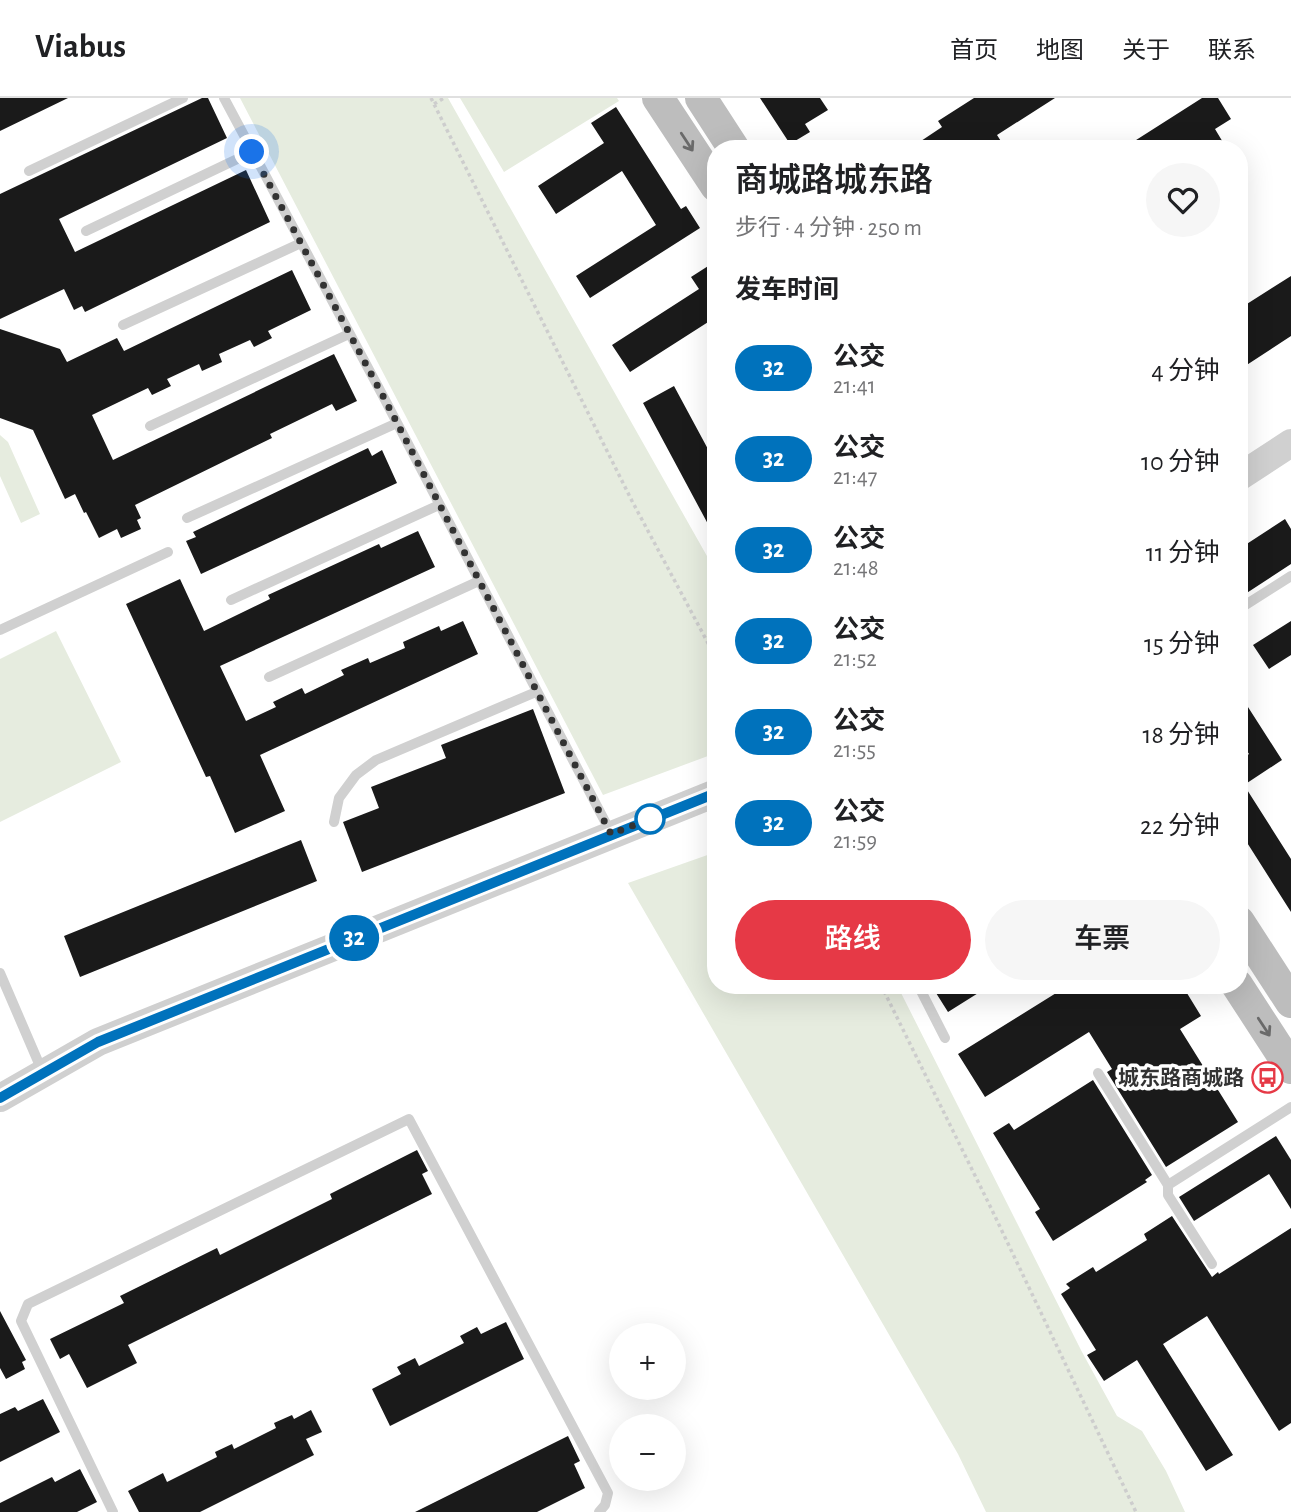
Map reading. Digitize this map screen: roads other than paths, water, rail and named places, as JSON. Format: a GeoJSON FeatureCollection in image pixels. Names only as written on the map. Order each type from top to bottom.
{"type":"FeatureCollection","features":[{"type":"Feature","properties":{"kind":"main road"},"geometry":{"type":"LineString","coordinates":[[658,98],[707,172]]}},
{"type":"Feature","properties":{"kind":"main road"},"geometry":{"type":"LineString","coordinates":[[701,98],[728,140]]}},
{"type":"Feature","properties":{"kind":"main road"},"geometry":{"type":"LineString","coordinates":[[1248,936],[1291,1002]]}},
{"type":"Feature","properties":{"kind":"main road"},"geometry":{"type":"LineString","coordinates":[[1243,994],[1291,1068]]}},
{"type":"Feature","properties":{"kind":"street"},"geometry":{"type":"LineString","coordinates":[[1248,471],[1291,443]]}},
{"type":"Feature","properties":{"kind":"street"},"geometry":{"type":"LineString","coordinates":[[0,1098],[98,1042],[707,797]]}},
{"type":"Feature","properties":{"kind":"lane"},"geometry":{"type":"LineString","coordinates":[[29,171],[183,98]]}},
{"type":"Feature","properties":{"kind":"lane"},"geometry":{"type":"LineString","coordinates":[[224,98],[611,834]]}},
{"type":"Feature","properties":{"kind":"lane"},"geometry":{"type":"LineString","coordinates":[[86,231],[252,152]]}},
{"type":"Feature","properties":{"kind":"lane"},"geometry":{"type":"LineString","coordinates":[[123,325],[301,243]]}},
{"type":"Feature","properties":{"kind":"lane"},"geometry":{"type":"LineString","coordinates":[[149,426],[349,334]]}},
{"type":"Feature","properties":{"kind":"lane"},"geometry":{"type":"LineString","coordinates":[[187,518],[397,424]]}},
{"type":"Feature","properties":{"kind":"lane"},"geometry":{"type":"LineString","coordinates":[[231,600],[439,505]]}},
{"type":"Feature","properties":{"kind":"lane"},"geometry":{"type":"LineString","coordinates":[[0,630],[168,552]]}},
{"type":"Feature","properties":{"kind":"lane"},"geometry":{"type":"LineString","coordinates":[[1248,603],[1291,576]]}},
{"type":"Feature","properties":{"kind":"lane"},"geometry":{"type":"LineString","coordinates":[[269,677],[479,581]]}},
{"type":"Feature","properties":{"kind":"lane"},"geometry":{"type":"LineString","coordinates":[[334,822],[339,798],[356,775],[376,760],[536,692]]}},
{"type":"Feature","properties":{"kind":"lane"},"geometry":{"type":"LineString","coordinates":[[0,972],[43,1073]]}},
{"type":"Feature","properties":{"kind":"lane"},"geometry":{"type":"LineString","coordinates":[[923,994],[945,1038]]}},
{"type":"Feature","properties":{"kind":"lane"},"geometry":{"type":"LineString","coordinates":[[1098,1073],[1168,1185],[1168,1195],[1212,1264]]}},
{"type":"Feature","properties":{"kind":"lane"},"geometry":{"type":"LineString","coordinates":[[1168,1185],[1291,1107]]}},
{"type":"Feature","properties":{"kind":"lane"},"geometry":{"type":"LineString","coordinates":[[113,1512],[21,1321],[28,1304],[410,1119],[608,1493],[606,1505],[598,1512]]}},
{"type":"Feature","properties":{"kind":"place","name":"城东路商城路"},"geometry":{"type":"Point","coordinates":[1267,1078]}}]}
